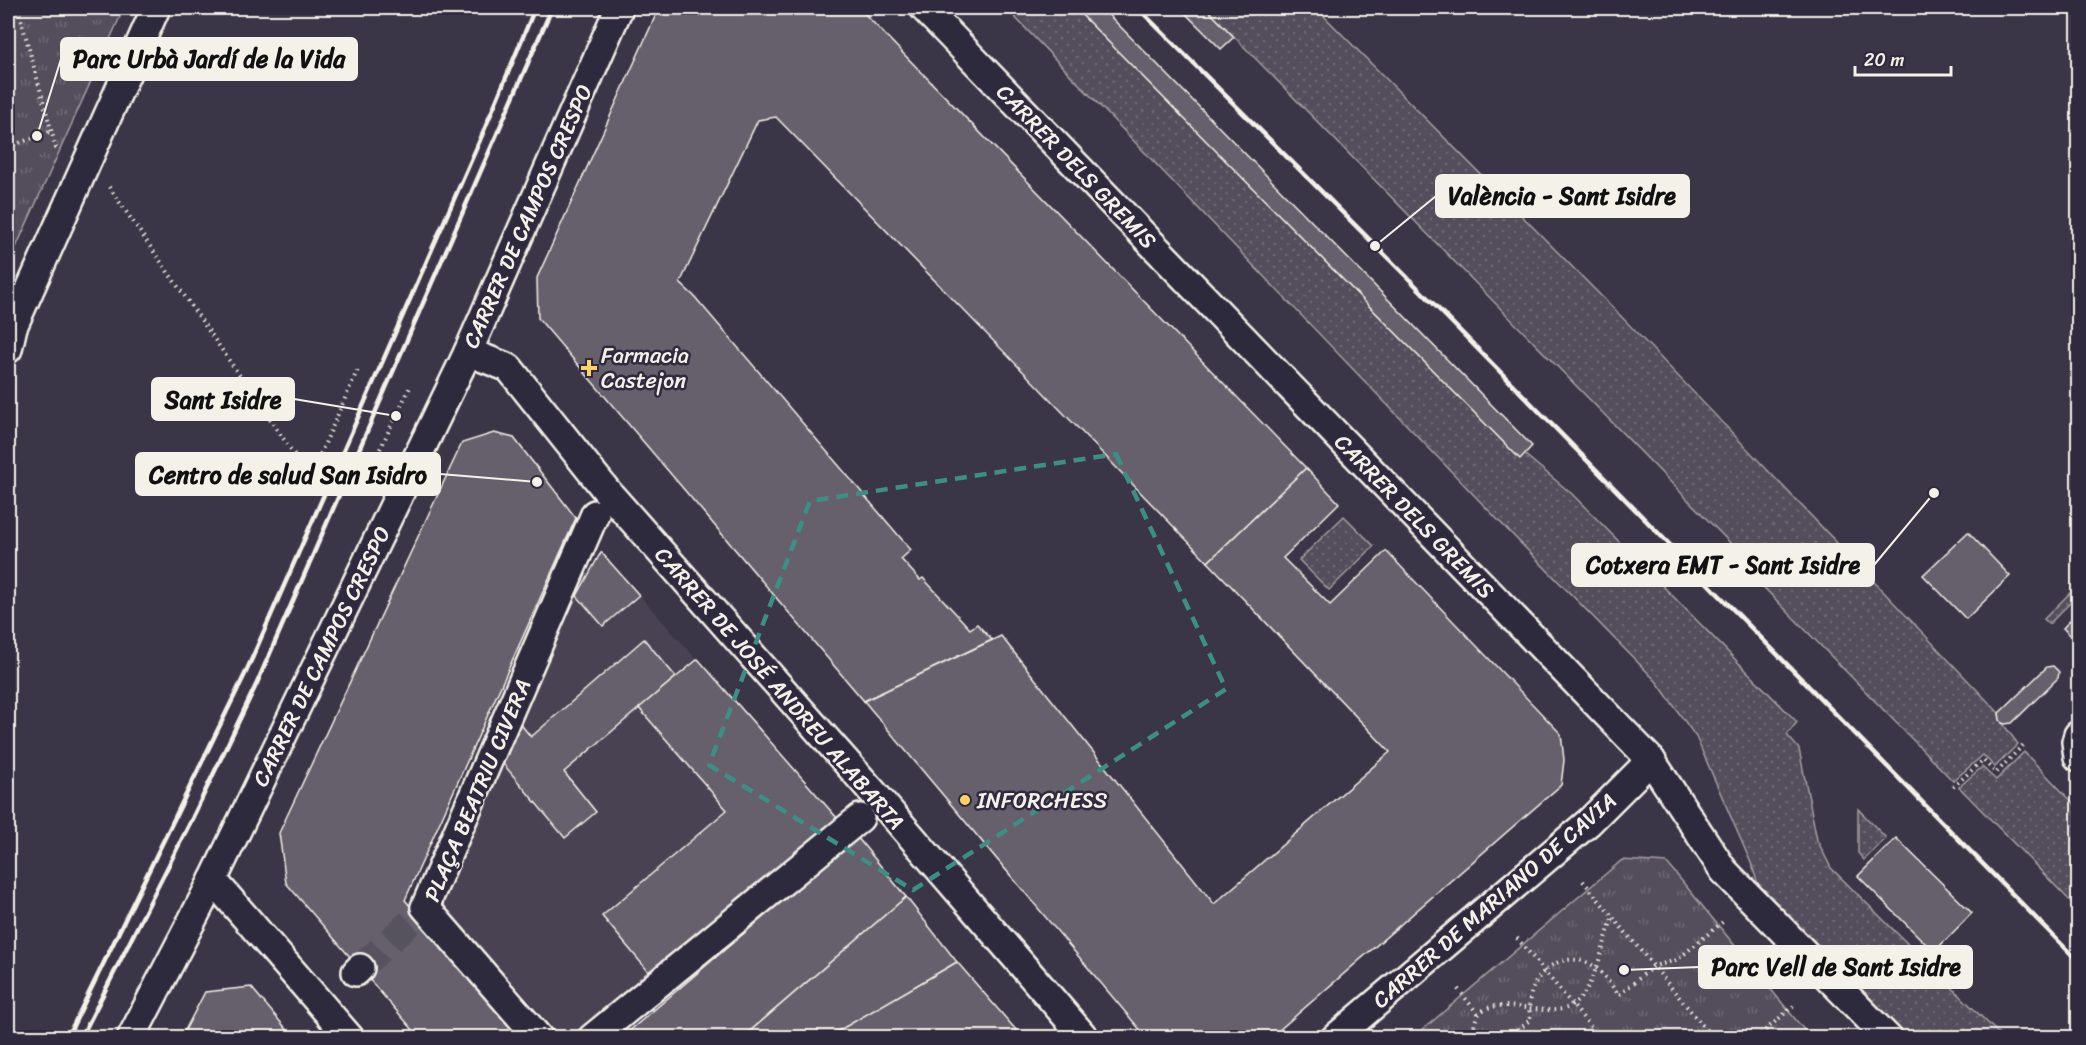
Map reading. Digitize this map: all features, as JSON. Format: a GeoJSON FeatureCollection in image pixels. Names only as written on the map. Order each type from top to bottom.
{"type":"FeatureCollection","features":[{"type":"Feature","properties":{"kind":"street"},"geometry":{"type":"LineString","coordinates":[[8,349],[18,316],[156,8]]}},
{"type":"Feature","properties":{"kind":"street","name":"CARRER DE CAMPOS CRESPO"},"geometry":{"type":"LineString","coordinates":[[131,1038],[213,880],[468,352],[619,8]]}},
{"type":"Feature","properties":{"kind":"street","name":"CARRER DELS GREMIS"},"geometry":{"type":"LineString","coordinates":[[924,8],[1651,760],[1724,871],[1888,1038]]}},
{"type":"Feature","properties":{"kind":"street","name":"CARRER DE JOSÉ ANDREU ALABARTA"},"geometry":{"type":"LineString","coordinates":[[468,352],[509,368],[606,490],[879,799],[1084,1038]]}},
{"type":"Feature","properties":{"kind":"street","name":"PLAÇA BEATRIU CIVERA"},"geometry":{"type":"LineString","coordinates":[[539,1038],[422,911],[595,514]]}},
{"type":"Feature","properties":{"kind":"street"},"geometry":{"type":"LineString","coordinates":[[2079,735],[2076,742],[2079,757]]}},
{"type":"Feature","properties":{"kind":"street","name":"CARRER DE MARIANO DE CAVIA"},"geometry":{"type":"LineString","coordinates":[[1335,1038],[1589,822],[1651,760]]}},
{"type":"Feature","properties":{"kind":"street"},"geometry":{"type":"LineString","coordinates":[[592,1038],[860,818]]}},
{"type":"Feature","properties":{"kind":"street"},"geometry":{"type":"LineString","coordinates":[[213,880],[351,1038]]}},
{"type":"Feature","properties":{"kind":"path"},"geometry":{"type":"LineString","coordinates":[[18,8],[56,148],[66,154]]}},
{"type":"Feature","properties":{"kind":"path"},"geometry":{"type":"LineString","coordinates":[[8,147],[52,131]]}},
{"type":"Feature","properties":{"kind":"path"},"geometry":{"type":"LineString","coordinates":[[105,181],[310,477],[359,367]]}},
{"type":"Feature","properties":{"kind":"path"},"geometry":{"type":"LineString","coordinates":[[380,449],[411,385]]}},
{"type":"Feature","properties":{"kind":"path"},"geometry":{"type":"LineString","coordinates":[[1953,787],[1983,760],[1996,773],[2026,742]]}},
{"type":"Feature","properties":{"kind":"path"},"geometry":{"type":"LineString","coordinates":[[1583,881],[1713,1038]]}},
{"type":"Feature","properties":{"kind":"path"},"geometry":{"type":"LineString","coordinates":[[1474,1038],[1474,1023],[1479,1014],[1493,1006],[1503,1005],[1547,1011],[1560,1010],[1573,1005],[1585,991],[1613,916]]}},
{"type":"Feature","properties":{"kind":"path"},"geometry":{"type":"LineString","coordinates":[[1509,1038],[1531,1019],[1528,1008],[1531,988],[1544,971],[1556,964],[1568,961],[1587,963],[1595,967],[1619,995],[1654,966],[1677,960],[1725,920]]}},
{"type":"Feature","properties":{"kind":"path"},"geometry":{"type":"LineString","coordinates":[[1517,938],[1600,1038]]}},
{"type":"Feature","properties":{"kind":"path"},"geometry":{"type":"LineString","coordinates":[[1458,989],[1479,1014]]}},
{"type":"Feature","properties":{"kind":"path"},"geometry":{"type":"LineString","coordinates":[[1756,1038],[1796,1004]]}},
{"type":"Feature","properties":{"kind":"highlighted area"},"geometry":{"type":"Polygon","coordinates":[[[1116,454],[1226,689],[913,890],[709,765],[810,501],[1116,454]]]}},
{"type":"Feature","properties":{"kind":"shaded area"},"geometry":{"type":"Polygon","coordinates":[[[601,552],[837,818],[594,1025],[577,1032],[556,1031],[442,903],[439,895],[577,596],[601,552]]]}},
{"type":"Feature","properties":{"kind":"green space"},"geometry":{"type":"Polygon","coordinates":[[[8,8],[124,8],[8,265],[8,8]]]}},
{"type":"Feature","properties":{"kind":"green space"},"geometry":{"type":"Polygon","coordinates":[[[1006,8],[1075,8],[1519,458],[1524,454],[1572,494],[1797,722],[1787,735],[1799,749],[1817,840],[1831,868],[2002,1037],[1899,1037],[1763,899],[1751,863],[1696,737],[1657,682],[1497,519],[1006,8]]]}},
{"type":"Feature","properties":{"kind":"green space"},"geometry":{"type":"Polygon","coordinates":[[[1206,8],[1316,8],[1616,311],[1999,713],[2000,720],[2018,744],[1995,767],[1983,755],[1953,781],[1739,562],[1743,556],[1206,8]]]}},
{"type":"Feature","properties":{"kind":"green space"},"geometry":{"type":"Polygon","coordinates":[[[1344,516],[1374,546],[1329,590],[1299,560],[1344,516]]]}},
{"type":"Feature","properties":{"kind":"green space"},"geometry":{"type":"Polygon","coordinates":[[[2078,585],[2078,595],[2049,624],[2044,619],[2078,585]]]}},
{"type":"Feature","properties":{"kind":"green space"},"geometry":{"type":"Polygon","coordinates":[[[2024,752],[2078,808],[2078,909],[1959,787],[1982,767],[1996,780],[2024,752]]]}},
{"type":"Feature","properties":{"kind":"green space"},"geometry":{"type":"Polygon","coordinates":[[[1858,809],[1886,838],[1864,860],[1858,853],[1858,809]]]}},
{"type":"Feature","properties":{"kind":"green space"},"geometry":{"type":"Polygon","coordinates":[[[1622,860],[1667,863],[1810,1037],[1414,1037],[1622,860]]]}},
{"type":"Feature","properties":{"kind":"building"},"geometry":{"type":"Polygon","coordinates":[[[659,8],[859,8],[1306,468],[1208,562],[776,117],[758,120],[680,283],[694,296],[911,550],[901,559],[920,580],[923,578],[970,629],[977,624],[992,640],[864,701],[538,318],[537,278],[659,8]]]}},
{"type":"Feature","properties":{"kind":"building"},"geometry":{"type":"Polygon","coordinates":[[[1075,8],[1102,8],[1532,446],[1520,459],[1075,8]]]}},
{"type":"Feature","properties":{"kind":"building"},"geometry":{"type":"Polygon","coordinates":[[[1180,8],[1206,8],[1234,37],[1221,49],[1180,8]]]}},
{"type":"Feature","properties":{"kind":"building"},"geometry":{"type":"Polygon","coordinates":[[[494,433],[514,438],[576,518],[405,900],[524,1038],[420,1038],[286,883],[279,833],[462,443],[494,433]]]}},
{"type":"Feature","properties":{"kind":"building"},"geometry":{"type":"Polygon","coordinates":[[[1306,468],[1339,503],[1283,558],[1330,605],[1386,551],[1561,734],[1564,760],[1561,785],[1270,1038],[1147,1038],[864,701],[1001,636],[1214,904],[1390,752],[1208,562],[1306,468]]]}},
{"type":"Feature","properties":{"kind":"building"},"geometry":{"type":"Polygon","coordinates":[[[1968,532],[2010,576],[1966,619],[1923,575],[1968,532]]]}},
{"type":"Feature","properties":{"kind":"building"},"geometry":{"type":"Polygon","coordinates":[[[601,552],[639,595],[603,626],[577,596],[601,552]]]}},
{"type":"Feature","properties":{"kind":"building"},"geometry":{"type":"Polygon","coordinates":[[[2078,612],[2078,643],[2063,628],[2078,612]]]}},
{"type":"Feature","properties":{"kind":"building"},"geometry":{"type":"Polygon","coordinates":[[[644,639],[676,677],[564,772],[596,812],[565,838],[500,760],[518,721],[531,737],[644,639]]]}},
{"type":"Feature","properties":{"kind":"building"},"geometry":{"type":"Polygon","coordinates":[[[698,659],[837,818],[652,976],[602,916],[727,810],[639,708],[698,659]]]}},
{"type":"Feature","properties":{"kind":"building"},"geometry":{"type":"Polygon","coordinates":[[[2053,666],[2059,672],[2058,678],[2012,723],[2002,723],[1999,713],[2047,667],[2053,666]]]}},
{"type":"Feature","properties":{"kind":"building"},"geometry":{"type":"Polygon","coordinates":[[[857,837],[906,897],[742,1038],[621,1038],[857,837]]]}},
{"type":"Feature","properties":{"kind":"building"},"geometry":{"type":"Polygon","coordinates":[[[1896,838],[1972,913],[1934,952],[1858,876],[1896,838]]]}},
{"type":"Feature","properties":{"kind":"building"},"geometry":{"type":"Polygon","coordinates":[[[906,897],[957,962],[827,1038],[742,1038],[906,897]]]}},
{"type":"Feature","properties":{"kind":"building"},"geometry":{"type":"Polygon","coordinates":[[[957,962],[1023,1038],[844,1038],[838,1031],[957,962]]]}},
{"type":"Feature","properties":{"kind":"building"},"geometry":{"type":"Polygon","coordinates":[[[251,987],[294,1038],[181,1038],[205,992],[251,987]]]}},
{"type":"Feature","properties":{"kind":"tunnel"},"geometry":{"type":"LineString","coordinates":[[360,968],[418,915]]}},
{"type":"Feature","properties":{"kind":"railway"},"geometry":{"type":"LineString","coordinates":[[67,1038],[246,672],[480,140],[535,8]]}},
{"type":"Feature","properties":{"kind":"railway"},"geometry":{"type":"LineString","coordinates":[[81,1038],[190,823],[257,683],[552,8]]}},
{"type":"Feature","properties":{"kind":"railway"},"geometry":{"type":"LineString","coordinates":[[1138,8],[1416,286],[2078,961]]}},
{"type":"Feature","properties":{"kind":"place","name":"Parc Urbà Jardí de la Vida"},"geometry":{"type":"Point","coordinates":[37,136]}},
{"type":"Feature","properties":{"kind":"place","name":"València - Sant Isidre"},"geometry":{"type":"Point","coordinates":[1375,246]}},
{"type":"Feature","properties":{"kind":"place","name":"Farmacia Castejon"},"geometry":{"type":"Point","coordinates":[589,368]}},
{"type":"Feature","properties":{"kind":"place","name":"Sant Isidre"},"geometry":{"type":"Point","coordinates":[396,416]}},
{"type":"Feature","properties":{"kind":"place","name":"Centro de salud San Isidro"},"geometry":{"type":"Point","coordinates":[537,482]}},
{"type":"Feature","properties":{"kind":"place","name":"Cotxera EMT - Sant Isidre"},"geometry":{"type":"Point","coordinates":[1934,493]}},
{"type":"Feature","properties":{"kind":"place","name":"INFORCHESS"},"geometry":{"type":"Point","coordinates":[965,800]}},
{"type":"Feature","properties":{"kind":"place","name":"Parc Vell de Sant Isidre"},"geometry":{"type":"Point","coordinates":[1624,970]}}]}
